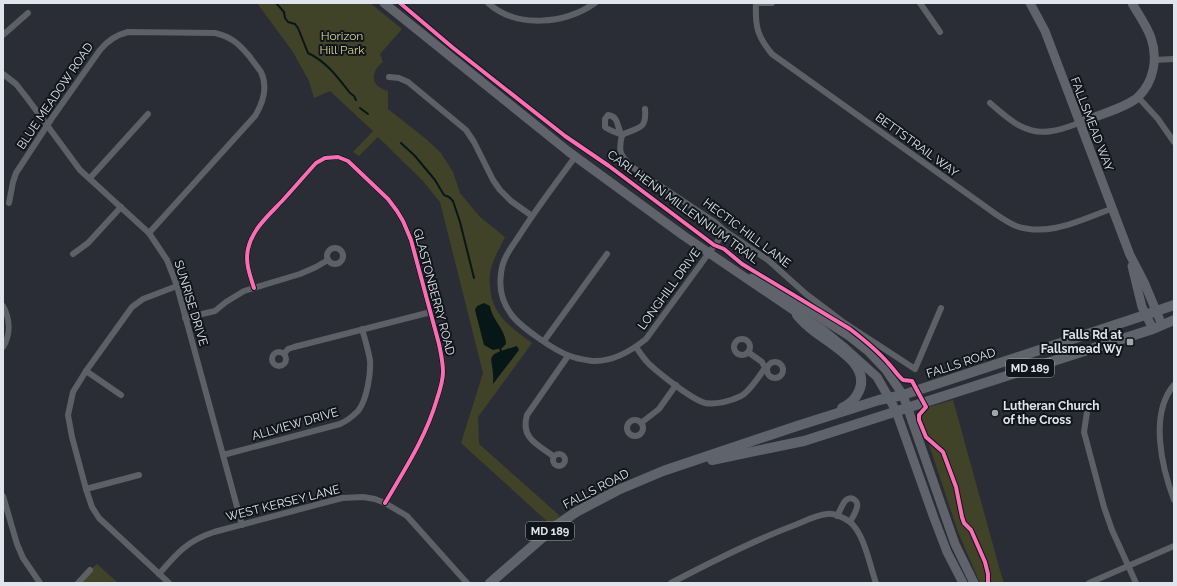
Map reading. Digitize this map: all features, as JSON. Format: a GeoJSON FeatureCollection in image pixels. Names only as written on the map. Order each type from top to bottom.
{"type":"FeatureCollection","features":[{"type":"Feature","properties":{"kind":"main road"},"geometry":{"type":"LineString","coordinates":[[384,3],[575,157],[797,315],[824,332],[876,377],[896,412],[947,552],[963,583]]}},
{"type":"Feature","properties":{"kind":"main road","name":"FALLSMEAD WAY"},"geometry":{"type":"LineString","coordinates":[[1030,3],[1045,31],[1111,209],[1162,325]]}},
{"type":"Feature","properties":{"kind":"main road"},"geometry":{"type":"LineString","coordinates":[[1079,123],[1128,104],[1138,98],[1150,80],[1154,68],[1154,47],[1151,37],[1132,3]]}},
{"type":"Feature","properties":{"kind":"main road","name":"FALLSMEAD WAY"},"geometry":{"type":"LineString","coordinates":[[1130,255],[1135,283],[1142,307],[1153,329]]}},
{"type":"Feature","properties":{"kind":"main road"},"geometry":{"type":"LineString","coordinates":[[737,272],[769,285],[848,336],[868,351],[886,370],[903,396],[955,544],[974,583]]}},
{"type":"Feature","properties":{"kind":"main road","name":"FALLS ROAD"},"geometry":{"type":"LineString","coordinates":[[490,583],[557,525],[576,512],[618,490],[663,471],[821,419],[889,398],[903,396],[1174,305]]}},
{"type":"Feature","properties":{"kind":"main road"},"geometry":{"type":"LineString","coordinates":[[797,315],[807,326],[852,362],[860,371],[860,388],[854,400],[848,405],[821,419]]}},
{"type":"Feature","properties":{"kind":"main road","name":"FALLS ROAD"},"geometry":{"type":"LineString","coordinates":[[663,471],[804,441],[1153,329],[1174,320]]}},
{"type":"Feature","properties":{"kind":"street"},"geometry":{"type":"LineString","coordinates":[[488,3],[505,14],[521,19],[546,21],[563,18],[584,11],[595,3]]}},
{"type":"Feature","properties":{"kind":"street","name":"BETTSTRAIL WAY"},"geometry":{"type":"LineString","coordinates":[[756,3],[757,29],[763,43],[772,54],[997,215],[1014,225],[1032,230],[1058,228],[1111,209]]}},
{"type":"Feature","properties":{"kind":"street"},"geometry":{"type":"LineString","coordinates":[[760,3],[772,3]]}},
{"type":"Feature","properties":{"kind":"street"},"geometry":{"type":"LineString","coordinates":[[920,3],[940,32]]}},
{"type":"Feature","properties":{"kind":"street"},"geometry":{"type":"LineString","coordinates":[[3,34],[28,13]]}},
{"type":"Feature","properties":{"kind":"street","name":"BLUE MEADOW ROAD"},"geometry":{"type":"LineString","coordinates":[[9,203],[16,173],[107,41],[120,34],[128,32],[215,34],[226,36],[240,45],[261,71],[263,77],[264,100],[255,116],[149,233]]}},
{"type":"Feature","properties":{"kind":"street"},"geometry":{"type":"LineString","coordinates":[[1154,60],[1174,59]]}},
{"type":"Feature","properties":{"kind":"street","name":"SUNRISE DRIVE"},"geometry":{"type":"LineString","coordinates":[[3,74],[16,84],[80,170],[149,233],[167,260],[177,286],[242,525]]}},
{"type":"Feature","properties":{"kind":"street"},"geometry":{"type":"LineString","coordinates":[[389,77],[399,78],[408,82],[461,125],[474,142],[493,180],[500,190],[511,201],[532,216]]}},
{"type":"Feature","properties":{"kind":"street"},"geometry":{"type":"LineString","coordinates":[[1138,98],[1158,119],[1174,142]]}},
{"type":"Feature","properties":{"kind":"street"},"geometry":{"type":"LineString","coordinates":[[990,103],[1012,123],[1031,131],[1053,131],[1079,123]]}},
{"type":"Feature","properties":{"kind":"street","name":"HECTIC HILL LANE"},"geometry":{"type":"LineString","coordinates":[[645,109],[646,116],[641,127],[622,135],[620,145],[621,156],[632,167],[768,260],[806,294],[843,322],[916,369],[941,308]]}},
{"type":"Feature","properties":{"kind":"street"},"geometry":{"type":"LineString","coordinates":[[90,178],[148,114]]}},
{"type":"Feature","properties":{"kind":"street","name":"GLASTONBERRY ROAD"},"geometry":{"type":"LineString","coordinates":[[254,288],[247,262],[248,249],[252,237],[261,224],[316,163],[325,158],[338,157],[348,161],[388,199],[403,221],[411,240],[431,312],[443,360],[443,374],[441,387],[432,418],[424,436],[385,503]]}},
{"type":"Feature","properties":{"kind":"street","name":"LONGHILL DRIVE"},"geometry":{"type":"LineString","coordinates":[[575,157],[532,216],[505,259],[501,272],[500,287],[504,302],[511,315],[519,323],[544,341],[568,356],[594,361],[612,358],[620,356],[646,340],[708,252],[725,231]]}},
{"type":"Feature","properties":{"kind":"street"},"geometry":{"type":"LineString","coordinates":[[74,254],[88,242],[121,206]]}},
{"type":"Feature","properties":{"kind":"street"},"geometry":{"type":"LineString","coordinates":[[544,341],[608,254]]}},
{"type":"Feature","properties":{"kind":"street"},"geometry":{"type":"LineString","coordinates":[[186,318],[215,311],[244,291],[300,274],[316,268],[328,260]]}},
{"type":"Feature","properties":{"kind":"street"},"geometry":{"type":"LineString","coordinates":[[169,583],[99,518],[92,507],[72,437],[68,416],[73,392],[86,371],[132,307],[143,300],[177,286]]}},
{"type":"Feature","properties":{"kind":"street"},"geometry":{"type":"LineString","coordinates":[[3,306],[9,324],[8,339],[3,347]]}},
{"type":"Feature","properties":{"kind":"street"},"geometry":{"type":"LineString","coordinates":[[284,354],[288,349],[294,347],[431,312]]}},
{"type":"Feature","properties":{"kind":"street","name":"ALLVIEW DRIVE"},"geometry":{"type":"LineString","coordinates":[[223,455],[340,424],[353,416],[359,410],[363,402],[370,374],[369,356],[362,329]]}},
{"type":"Feature","properties":{"kind":"street"},"geometry":{"type":"LineString","coordinates":[[636,347],[650,365],[676,385],[700,401],[712,404],[741,396],[766,368],[762,362],[748,352]]}},
{"type":"Feature","properties":{"kind":"street"},"geometry":{"type":"LineString","coordinates":[[553,456],[532,441],[527,434],[525,422],[568,356]]}},
{"type":"Feature","properties":{"kind":"street"},"geometry":{"type":"LineString","coordinates":[[86,371],[121,395]]}},
{"type":"Feature","properties":{"kind":"street"},"geometry":{"type":"LineString","coordinates":[[641,423],[659,409],[676,385]]}},
{"type":"Feature","properties":{"kind":"street"},"geometry":{"type":"LineString","coordinates":[[1174,385],[1168,392],[1162,406],[1160,419],[1163,465],[1166,479],[1174,500]]}},
{"type":"Feature","properties":{"kind":"street"},"geometry":{"type":"LineString","coordinates":[[1087,412],[1084,432],[1104,507],[1112,530],[1136,583]]}},
{"type":"Feature","properties":{"kind":"street"},"geometry":{"type":"LineString","coordinates":[[86,489],[138,475]]}},
{"type":"Feature","properties":{"kind":"street"},"geometry":{"type":"LineString","coordinates":[[3,496],[17,544],[23,558],[40,583]]}},
{"type":"Feature","properties":{"kind":"street","name":"WEST KERSEY LANE"},"geometry":{"type":"LineString","coordinates":[[159,574],[183,548],[199,537],[342,498],[363,497],[385,503],[398,509],[416,525],[467,583]]}},
{"type":"Feature","properties":{"kind":"street"},"geometry":{"type":"LineString","coordinates":[[837,516],[845,501],[847,499],[854,498],[858,506],[850,522]]}},
{"type":"Feature","properties":{"kind":"street"},"geometry":{"type":"LineString","coordinates":[[671,583],[717,559],[788,528],[828,514],[850,522],[855,527],[861,538],[876,583]]}},
{"type":"Feature","properties":{"kind":"street"},"geometry":{"type":"LineString","coordinates":[[1090,583],[1174,546]]}},
{"type":"Feature","properties":{"kind":"street"},"geometry":{"type":"LineString","coordinates":[[78,583],[90,570]]}},
{"type":"Feature","properties":{"kind":"green space","name":"Horizon Hill Park"},"geometry":{"type":"Polygon","coordinates":[[[257,3],[370,3],[402,29],[380,54],[383,62],[374,74],[374,81],[379,87],[388,91],[388,109],[441,153],[453,172],[460,193],[480,217],[505,237],[491,270],[491,296],[498,312],[510,326],[532,343],[478,417],[479,444],[560,516],[550,524],[461,443],[483,373],[440,202],[423,181],[378,137],[359,156],[353,152],[373,131],[330,91],[314,98],[309,81],[293,52],[257,3]]]}},
{"type":"Feature","properties":{"kind":"green space"},"geometry":{"type":"Polygon","coordinates":[[[953,400],[1004,583],[980,583],[958,532],[921,420],[922,412],[929,407],[953,400]]]}},
{"type":"Feature","properties":{"kind":"green space"},"geometry":{"type":"Polygon","coordinates":[[[97,564],[118,583],[78,583],[97,564]]]}},
{"type":"Feature","properties":{"kind":"shaded area"},"geometry":{"type":"Polygon","coordinates":[[[484,303],[490,306],[493,316],[504,334],[506,344],[502,348],[493,350],[484,345],[475,310],[477,306],[484,303]]]}},
{"type":"Feature","properties":{"kind":"shaded area"},"geometry":{"type":"Polygon","coordinates":[[[517,346],[519,350],[493,384],[491,362],[493,355],[517,346]]]}},
{"type":"Feature","properties":{"kind":"waterway"},"geometry":{"type":"LineString","coordinates":[[276,3],[284,12],[285,18],[288,22],[295,24],[298,28],[308,53],[321,61],[356,100]]}},
{"type":"Feature","properties":{"kind":"waterway"},"geometry":{"type":"LineString","coordinates":[[360,108],[368,114]]}},
{"type":"Feature","properties":{"kind":"waterway"},"geometry":{"type":"LineString","coordinates":[[401,143],[415,156],[435,180],[444,195],[453,201],[460,222],[474,278]]}},
{"type":"Feature","properties":{"kind":"cycle path","name":"CARL HENN MILLENNIUM TRAIL"},"geometry":{"type":"LineString","coordinates":[[400,3],[452,47],[565,136],[609,166],[714,245],[724,249],[742,264],[850,329],[879,354],[903,380],[912,381],[926,407],[919,415],[919,420],[926,437],[943,452],[956,487],[964,523],[971,530],[985,562],[988,574],[988,583]]}},
{"type":"Feature","properties":{"kind":"cycle path"},"geometry":{"type":"LineString","coordinates":[[254,288],[248,269],[247,259],[248,249],[253,235],[262,222],[316,163],[325,158],[338,157],[348,161],[388,199],[397,211],[411,240],[439,344],[443,375],[432,413],[421,440],[385,503]]}},
{"type":"Feature","properties":{"kind":"place","name":"Falls Rd at Fallsmead Wy"},"geometry":{"type":"Point","coordinates":[1130,342]}},
{"type":"Feature","properties":{"kind":"place","name":"Lutheran Church of the Cross"},"geometry":{"type":"Point","coordinates":[995,413]}}]}
